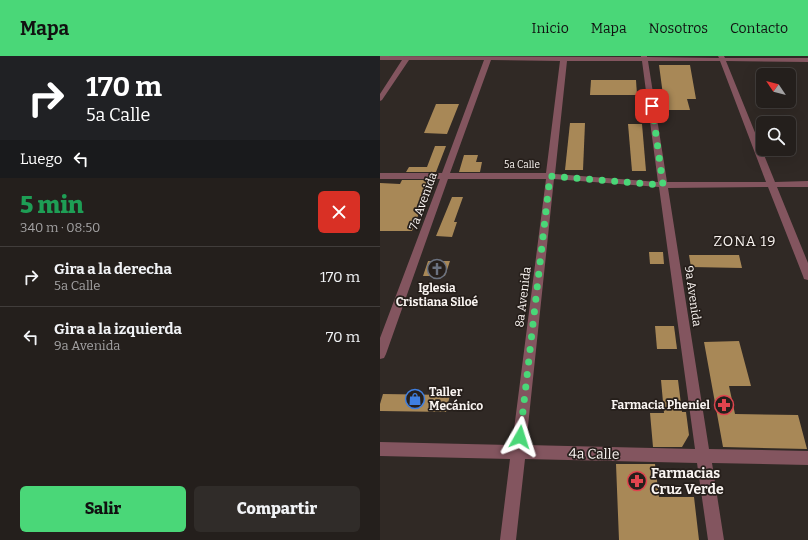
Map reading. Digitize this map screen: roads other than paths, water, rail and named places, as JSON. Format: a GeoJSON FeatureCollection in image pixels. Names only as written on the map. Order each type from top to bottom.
{"type":"FeatureCollection","features":[{"type":"Feature","properties":{"kind":"street"},"geometry":{"type":"LineString","coordinates":[[380,99],[408,57]]}},
{"type":"Feature","properties":{"kind":"street","name":"7a Avenida"},"geometry":{"type":"LineString","coordinates":[[380,354],[488,57]]}},
{"type":"Feature","properties":{"kind":"street","name":"8a Avenida"},"geometry":{"type":"LineString","coordinates":[[508,540],[564,57]]}},
{"type":"Feature","properties":{"kind":"street"},"geometry":{"type":"LineString","coordinates":[[380,58],[808,58]]}},
{"type":"Feature","properties":{"kind":"street","name":"9a Avenida"},"geometry":{"type":"LineString","coordinates":[[644,58],[716,540]]}},
{"type":"Feature","properties":{"kind":"street"},"geometry":{"type":"LineString","coordinates":[[722,58],[808,276]]}},
{"type":"Feature","properties":{"kind":"street","name":"5a Calle"},"geometry":{"type":"LineString","coordinates":[[380,176],[550,176],[663,185],[808,184]]}},
{"type":"Feature","properties":{"kind":"street","name":"4a Calle"},"geometry":{"type":"LineString","coordinates":[[380,449],[808,458]]}},
{"type":"Feature","properties":{"kind":"place","name":"Iglesia Cristiana Siloé"},"geometry":{"type":"Point","coordinates":[437,269]}},
{"type":"Feature","properties":{"kind":"place","name":"Taller Mecánico"},"geometry":{"type":"Point","coordinates":[415,399]}},
{"type":"Feature","properties":{"kind":"place","name":"Farmacia Pheniel"},"geometry":{"type":"Point","coordinates":[724,405]}},
{"type":"Feature","properties":{"kind":"place","name":"Farmacias Cruz Verde"},"geometry":{"type":"Point","coordinates":[637,481]}},
{"type":"Feature","properties":{"kind":"district","name":"ZONA 19"},"geometry":{"type":"Point","coordinates":[745,241]}}]}
